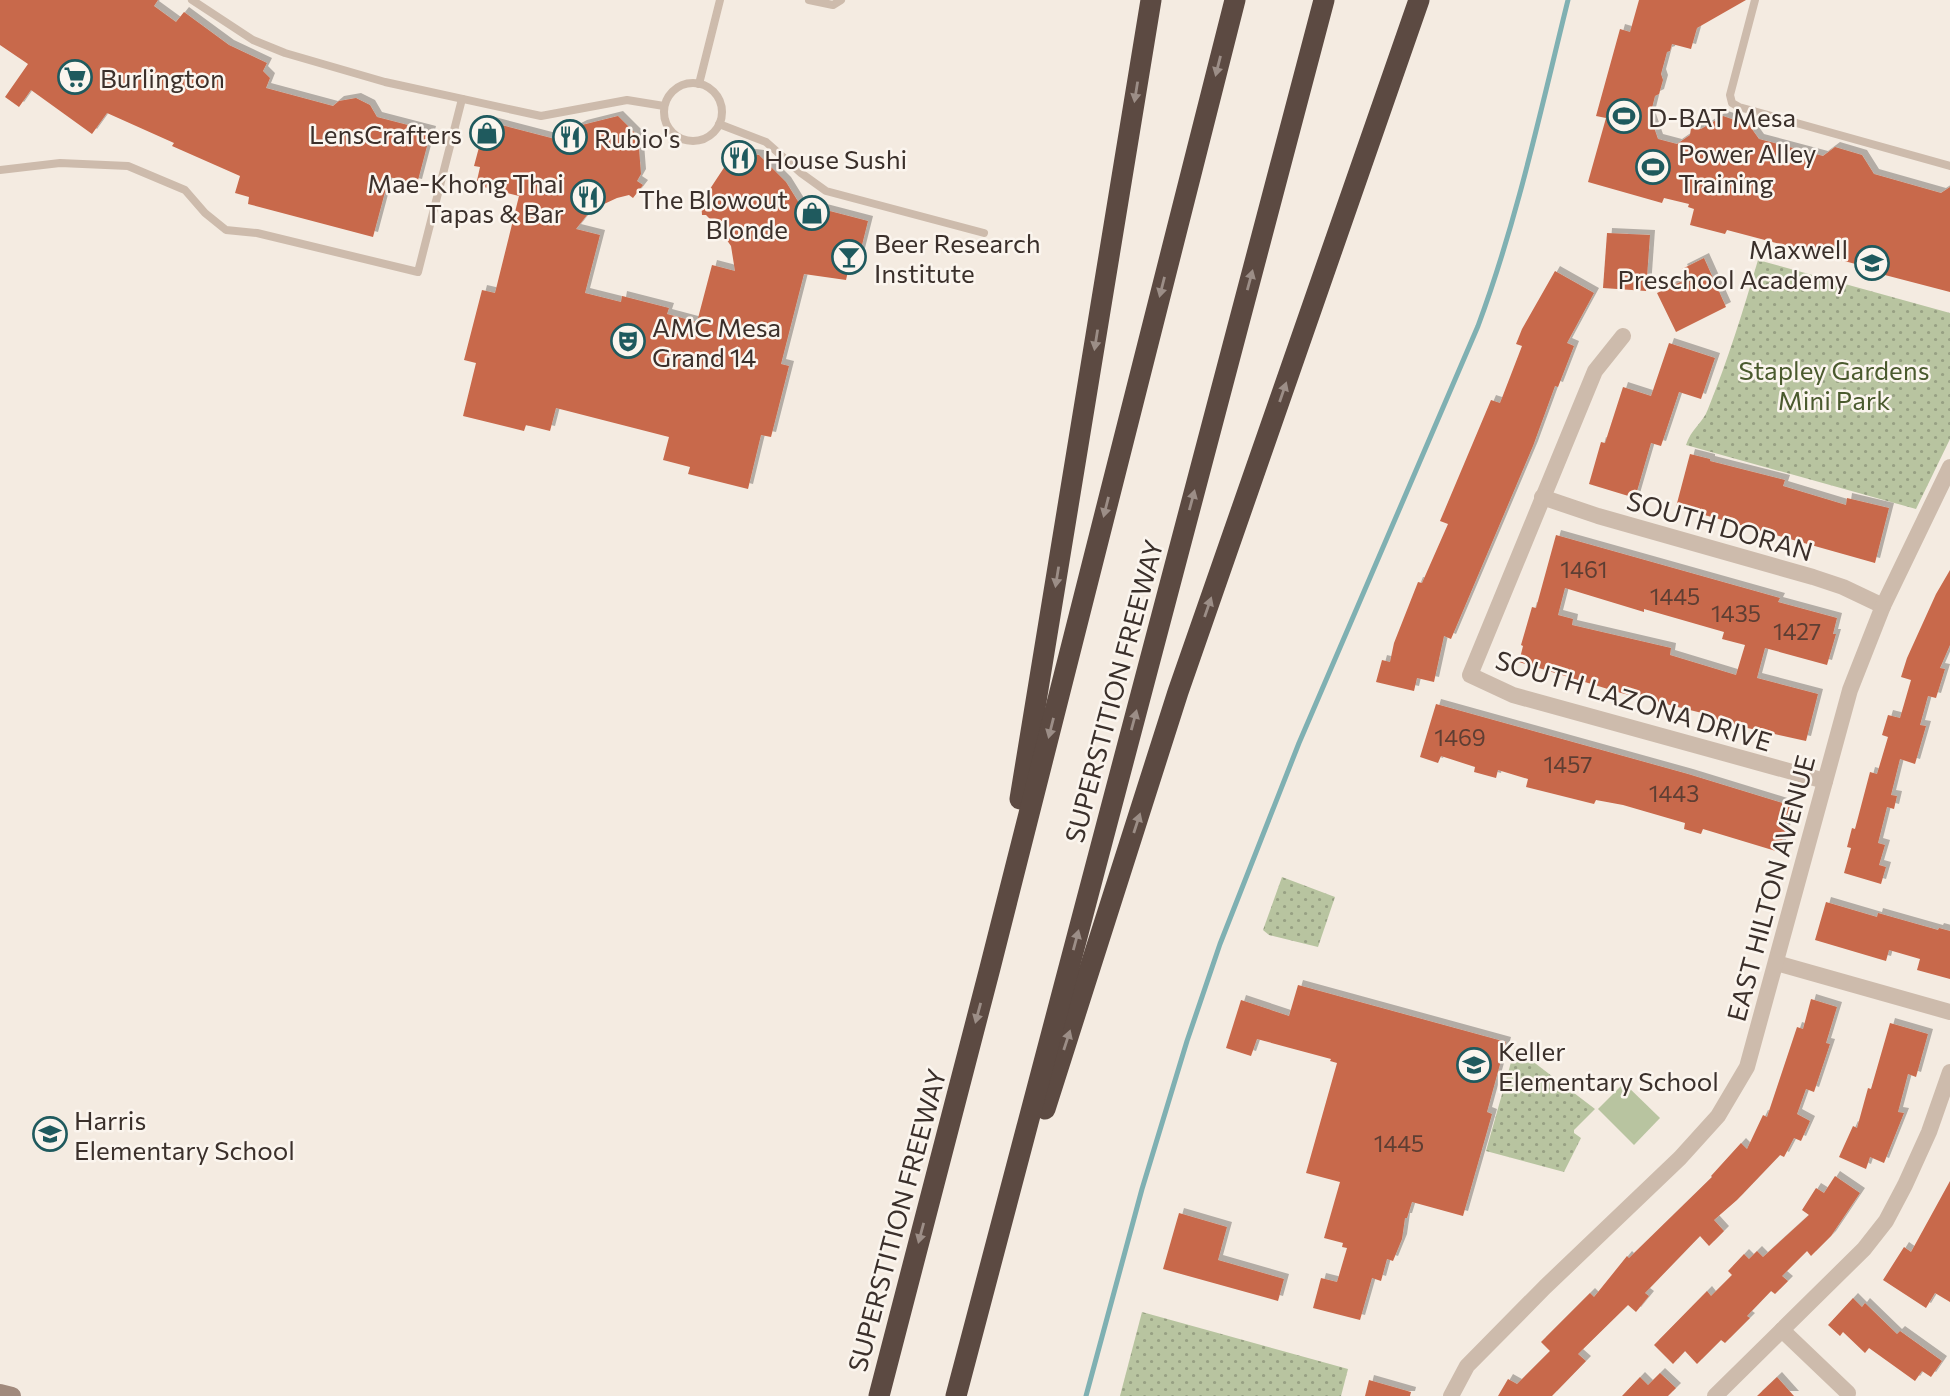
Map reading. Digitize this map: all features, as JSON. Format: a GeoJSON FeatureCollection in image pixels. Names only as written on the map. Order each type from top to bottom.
{"type":"FeatureCollection","features":[{"type":"Feature","properties":{"kind":"highway"},"geometry":{"type":"LineString","coordinates":[[995,947],[1151,0]]}},
{"type":"Feature","properties":{"kind":"highway","name":"SUPERSTITION FREEWAY"},"geometry":{"type":"LineString","coordinates":[[879,1396],[1235,0]]}},
{"type":"Feature","properties":{"kind":"highway","name":"SUPERSTITION FREEWAY"},"geometry":{"type":"LineString","coordinates":[[956,1396],[1324,0]]}},
{"type":"Feature","properties":{"kind":"highway"},"geometry":{"type":"LineString","coordinates":[[965,1362],[1178,692],[1419,0]]}},
{"type":"Feature","properties":{"kind":"street"},"geometry":{"type":"LineString","coordinates":[[1542,497],[1595,370],[1623,336]]}},
{"type":"Feature","properties":{"kind":"street","name":"EAST HILTON AVENUE"},"geometry":{"type":"LineString","coordinates":[[1451,1396],[1467,1366],[1679,1158],[1718,1116],[1746,1068],[1850,690],[1883,606],[1950,467]]}},
{"type":"Feature","properties":{"kind":"street","name":"SOUTH DORAN"},"geometry":{"type":"LineString","coordinates":[[1542,497],[1598,516],[1813,577],[1843,587],[1883,606]]}},
{"type":"Feature","properties":{"kind":"street","name":"SOUTH LAZONA DRIVE"},"geometry":{"type":"LineString","coordinates":[[1542,497],[1470,675],[1513,695],[1825,781]]}},
{"type":"Feature","properties":{"kind":"street"},"geometry":{"type":"LineString","coordinates":[[1934,499],[1950,505]]}},
{"type":"Feature","properties":{"kind":"street"},"geometry":{"type":"LineString","coordinates":[[1776,963],[1950,1012]]}},
{"type":"Feature","properties":{"kind":"street"},"geometry":{"type":"LineString","coordinates":[[1715,1396],[1864,1249],[1886,1221],[1929,1132],[1950,1072]]}},
{"type":"Feature","properties":{"kind":"street"},"geometry":{"type":"LineString","coordinates":[[1783,1330],[1848,1393]]}},
{"type":"Feature","properties":{"kind":"street"},"geometry":{"type":"LineString","coordinates":[[0,1393],[12,1396]]}},
{"type":"Feature","properties":{"kind":"lane"},"geometry":{"type":"LineString","coordinates":[[192,0],[253,40],[285,54],[385,82],[541,116],[627,100],[664,106]]}},
{"type":"Feature","properties":{"kind":"lane"},"geometry":{"type":"LineString","coordinates":[[699,84],[720,0]]}},
{"type":"Feature","properties":{"kind":"lane"},"geometry":{"type":"LineString","coordinates":[[809,0],[829,5],[837,4],[841,0]]}},
{"type":"Feature","properties":{"kind":"lane"},"geometry":{"type":"LineString","coordinates":[[1755,0],[1730,95],[1732,103],[1950,166]]}},
{"type":"Feature","properties":{"kind":"lane"},"geometry":{"type":"LineString","coordinates":[[690,83],[699,84],[714,92],[719,99],[719,124],[706,138],[688,141],[679,138],[667,124],[664,106],[674,90],[690,83]]}},
{"type":"Feature","properties":{"kind":"lane"},"geometry":{"type":"LineString","coordinates":[[0,170],[60,163],[128,166],[185,190],[205,213],[226,230],[257,233],[418,272],[462,99]]}},
{"type":"Feature","properties":{"kind":"lane"},"geometry":{"type":"LineString","coordinates":[[719,124],[766,142],[826,191],[984,233]]}},
{"type":"Feature","properties":{"kind":"green space","name":"Stapley Gardens Mini Park"},"geometry":{"type":"Polygon","coordinates":[[[1758,260],[1950,313],[1950,439],[1916,509],[1686,445],[1706,414],[1715,391],[1758,260]]]}},
{"type":"Feature","properties":{"kind":"green space"},"geometry":{"type":"Polygon","coordinates":[[[1282,877],[1335,897],[1318,947],[1269,935],[1263,930],[1282,877]]]}},
{"type":"Feature","properties":{"kind":"green space"},"geometry":{"type":"Polygon","coordinates":[[[1515,1048],[1595,1109],[1574,1130],[1581,1138],[1564,1172],[1486,1151],[1515,1048]]]}},
{"type":"Feature","properties":{"kind":"green space"},"geometry":{"type":"Polygon","coordinates":[[[1624,1083],[1660,1118],[1634,1145],[1598,1109],[1624,1083]]]}},
{"type":"Feature","properties":{"kind":"green space"},"geometry":{"type":"Polygon","coordinates":[[[1142,1312],[1348,1369],[1341,1396],[1120,1396],[1142,1312]]]}},
{"type":"Feature","properties":{"kind":"building"},"geometry":{"type":"Polygon","coordinates":[[[0,0],[158,0],[154,6],[176,22],[184,12],[229,45],[267,63],[263,71],[270,78],[266,88],[333,106],[339,101],[356,98],[370,105],[377,117],[431,131],[417,184],[389,177],[373,237],[248,204],[249,197],[235,193],[240,176],[107,113],[92,134],[31,90],[19,107],[5,97],[28,64],[0,45],[0,0]]]}},
{"type":"Feature","properties":{"kind":"building"},"geometry":{"type":"Polygon","coordinates":[[[1639,0],[1746,0],[1697,28],[1691,49],[1672,44],[1667,52],[1661,74],[1663,80],[1650,116],[1658,139],[1677,144],[1690,135],[1691,128],[1701,129],[1723,116],[1749,125],[1759,139],[1823,156],[1835,147],[1862,155],[1874,174],[1941,193],[1950,187],[1950,292],[1727,230],[1725,234],[1690,225],[1694,209],[1688,207],[1689,204],[1664,198],[1662,203],[1588,182],[1606,118],[1596,116],[1620,29],[1630,32],[1639,0]]]}},
{"type":"Feature","properties":{"kind":"building","name":"AMC Mesa Grand 14"},"geometry":{"type":"Polygon","coordinates":[[[618,116],[638,136],[641,174],[637,181],[643,185],[633,198],[629,195],[617,198],[591,210],[576,229],[600,235],[585,293],[621,302],[622,296],[669,308],[667,314],[697,322],[712,265],[735,271],[731,246],[717,226],[706,215],[702,215],[701,200],[733,154],[737,157],[742,153],[759,155],[786,182],[799,203],[868,221],[857,265],[850,263],[846,280],[804,274],[781,364],[789,366],[771,437],[761,435],[748,489],[688,474],[690,467],[663,460],[669,437],[556,408],[550,431],[526,425],[524,431],[463,416],[476,363],[464,360],[482,290],[495,293],[519,196],[476,185],[480,167],[474,166],[486,121],[555,139],[582,125],[618,116]]]}},
{"type":"Feature","properties":{"kind":"building"},"geometry":{"type":"Polygon","coordinates":[[[1607,233],[1650,235],[1646,291],[1603,288],[1607,233]]]}},
{"type":"Feature","properties":{"kind":"building"},"geometry":{"type":"Polygon","coordinates":[[[1704,258],[1726,307],[1676,332],[1657,293],[1687,279],[1682,269],[1704,258]]]}},
{"type":"Feature","properties":{"kind":"building"},"geometry":{"type":"Polygon","coordinates":[[[1555,271],[1594,293],[1567,343],[1574,346],[1558,387],[1555,386],[1533,446],[1451,639],[1444,636],[1434,682],[1417,678],[1414,691],[1376,682],[1382,660],[1390,662],[1394,643],[1418,582],[1422,583],[1448,524],[1440,521],[1491,400],[1500,403],[1522,346],[1516,344],[1522,329],[1555,271]]]}},
{"type":"Feature","properties":{"kind":"building"},"geometry":{"type":"Polygon","coordinates":[[[1669,343],[1715,358],[1701,399],[1679,392],[1661,446],[1651,443],[1635,498],[1589,484],[1601,442],[1605,443],[1623,387],[1651,396],[1669,343]]]}},
{"type":"Feature","properties":{"kind":"building"},"geometry":{"type":"Polygon","coordinates":[[[1690,454],[1785,480],[1783,486],[1846,505],[1847,498],[1889,508],[1875,563],[1676,507],[1690,454]]]}},
{"type":"Feature","properties":{"kind":"building"},"geometry":{"type":"Polygon","coordinates":[[[1556,535],[1780,598],[1778,602],[1837,618],[1833,634],[1836,634],[1827,665],[1765,648],[1757,678],[1818,694],[1806,741],[1743,727],[1519,662],[1532,607],[1536,608],[1556,535]],[[1565,588],[1558,615],[1573,619],[1572,625],[1671,648],[1670,655],[1736,675],[1745,645],[1722,639],[1724,632],[1644,609],[1644,612],[1565,588]]]}},
{"type":"Feature","properties":{"kind":"building"},"geometry":{"type":"Polygon","coordinates":[[[1950,570],[1950,645],[1940,668],[1945,669],[1936,698],[1928,696],[1920,725],[1926,726],[1915,764],[1900,759],[1891,795],[1897,796],[1894,809],[1887,807],[1878,843],[1885,845],[1879,865],[1886,867],[1881,884],[1844,873],[1851,848],[1847,847],[1852,828],[1855,829],[1870,772],[1877,774],[1888,737],[1882,735],[1888,715],[1900,718],[1911,680],[1901,677],[1907,658],[1950,570]]]}},
{"type":"Feature","properties":{"kind":"building"},"geometry":{"type":"Polygon","coordinates":[[[1436,704],[1688,774],[1792,806],[1779,852],[1703,829],[1701,834],[1684,829],[1685,823],[1623,805],[1596,800],[1594,804],[1526,787],[1528,779],[1498,770],[1496,778],[1474,772],[1475,767],[1441,756],[1438,763],[1420,757],[1436,704]]]}},
{"type":"Feature","properties":{"kind":"building"},"geometry":{"type":"Polygon","coordinates":[[[1826,902],[1877,917],[1878,913],[1950,931],[1950,979],[1917,970],[1920,959],[1889,950],[1886,961],[1815,940],[1826,902]]]}},
{"type":"Feature","properties":{"kind":"building"},"geometry":{"type":"Polygon","coordinates":[[[1298,985],[1506,1042],[1487,1112],[1492,1114],[1463,1216],[1412,1202],[1393,1261],[1387,1259],[1381,1281],[1372,1278],[1360,1320],[1313,1308],[1321,1278],[1337,1282],[1347,1248],[1342,1247],[1343,1243],[1324,1238],[1340,1182],[1306,1173],[1337,1063],[1330,1061],[1331,1059],[1257,1039],[1251,1056],[1226,1048],[1241,1000],[1289,1016],[1298,985]]]}},
{"type":"Feature","properties":{"kind":"building"},"geometry":{"type":"Polygon","coordinates":[[[1811,999],[1837,1007],[1826,1043],[1830,1044],[1814,1092],[1806,1089],[1797,1114],[1810,1121],[1801,1141],[1794,1138],[1784,1157],[1780,1155],[1714,1220],[1724,1231],[1709,1246],[1700,1236],[1645,1293],[1649,1296],[1636,1312],[1628,1305],[1578,1354],[1586,1361],[1552,1396],[1498,1396],[1508,1379],[1517,1384],[1550,1351],[1541,1342],[1590,1293],[1594,1297],[1627,1256],[1629,1258],[1712,1177],[1741,1143],[1747,1149],[1763,1115],[1767,1117],[1797,1027],[1803,1029],[1811,999]]]}},
{"type":"Feature","properties":{"kind":"building"},"geometry":{"type":"Polygon","coordinates":[[[1890,1023],[1928,1034],[1916,1077],[1908,1074],[1898,1112],[1904,1113],[1884,1163],[1870,1157],[1866,1169],[1839,1157],[1853,1126],[1857,1128],[1890,1023]]]}},
{"type":"Feature","properties":{"kind":"building"},"geometry":{"type":"Polygon","coordinates":[[[1835,1176],[1860,1193],[1831,1236],[1811,1256],[1807,1251],[1782,1276],[1788,1281],[1775,1294],[1771,1291],[1747,1316],[1750,1318],[1725,1343],[1721,1340],[1697,1364],[1685,1351],[1673,1364],[1654,1345],[1707,1291],[1711,1296],[1732,1275],[1728,1271],[1744,1254],[1749,1259],[1757,1251],[1763,1257],[1809,1215],[1802,1210],[1816,1188],[1824,1193],[1835,1176]]]}},
{"type":"Feature","properties":{"kind":"building"},"geometry":{"type":"Polygon","coordinates":[[[1950,1181],[1950,1302],[1935,1293],[1926,1308],[1883,1280],[1904,1247],[1911,1252],[1950,1181]]]}},
{"type":"Feature","properties":{"kind":"building"},"geometry":{"type":"Polygon","coordinates":[[[1179,1213],[1227,1227],[1218,1260],[1284,1279],[1278,1301],[1163,1269],[1179,1213]]]}},
{"type":"Feature","properties":{"kind":"building"},"geometry":{"type":"Polygon","coordinates":[[[1853,1298],[1862,1307],[1865,1303],[1897,1334],[1900,1331],[1942,1361],[1931,1377],[1922,1371],[1915,1381],[1869,1348],[1865,1353],[1843,1332],[1840,1336],[1828,1325],[1853,1298]]]}},
{"type":"Feature","properties":{"kind":"building"},"geometry":{"type":"Polygon","coordinates":[[[1660,1373],[1676,1388],[1668,1396],[1622,1396],[1640,1377],[1648,1385],[1660,1373]]]}},
{"type":"Feature","properties":{"kind":"building"},"geometry":{"type":"Polygon","coordinates":[[[1777,1377],[1794,1396],[1757,1396],[1777,1377]]]}},
{"type":"Feature","properties":{"kind":"building"},"geometry":{"type":"Polygon","coordinates":[[[1369,1380],[1411,1392],[1410,1396],[1365,1396],[1369,1380]]]}},
{"type":"Feature","properties":{"kind":"waterway"},"geometry":{"type":"LineString","coordinates":[[1086,1396],[1142,1189],[1220,944],[1299,743],[1478,326],[1492,286],[1528,164],[1568,0]]}},
{"type":"Feature","properties":{"kind":"place","name":"Burlington"},"geometry":{"type":"Point","coordinates":[75,77]}},
{"type":"Feature","properties":{"kind":"place","name":"D-BAT Mesa"},"geometry":{"type":"Point","coordinates":[1624,116]}},
{"type":"Feature","properties":{"kind":"place","name":"LensCrafters"},"geometry":{"type":"Point","coordinates":[487,133]}},
{"type":"Feature","properties":{"kind":"place","name":"Rubio's"},"geometry":{"type":"Point","coordinates":[570,137]}},
{"type":"Feature","properties":{"kind":"place","name":"House Sushi"},"geometry":{"type":"Point","coordinates":[739,158]}},
{"type":"Feature","properties":{"kind":"place","name":"Power Alley Training"},"geometry":{"type":"Point","coordinates":[1653,167]}},
{"type":"Feature","properties":{"kind":"place","name":"Mae-Khong Thai Tapas & Bar"},"geometry":{"type":"Point","coordinates":[588,197]}},
{"type":"Feature","properties":{"kind":"place","name":"The Blowout Blonde"},"geometry":{"type":"Point","coordinates":[812,213]}},
{"type":"Feature","properties":{"kind":"place","name":"Beer Research Institute"},"geometry":{"type":"Point","coordinates":[849,257]}},
{"type":"Feature","properties":{"kind":"place","name":"Maxwell Preschool Academy"},"geometry":{"type":"Point","coordinates":[1872,263]}},
{"type":"Feature","properties":{"kind":"place","name":"AMC Mesa Grand 14"},"geometry":{"type":"Point","coordinates":[628,341]}},
{"type":"Feature","properties":{"kind":"place","name":"Keller Elementary School"},"geometry":{"type":"Point","coordinates":[1474,1065]}},
{"type":"Feature","properties":{"kind":"place","name":"Harris Elementary School"},"geometry":{"type":"Point","coordinates":[50,1134]}}]}
